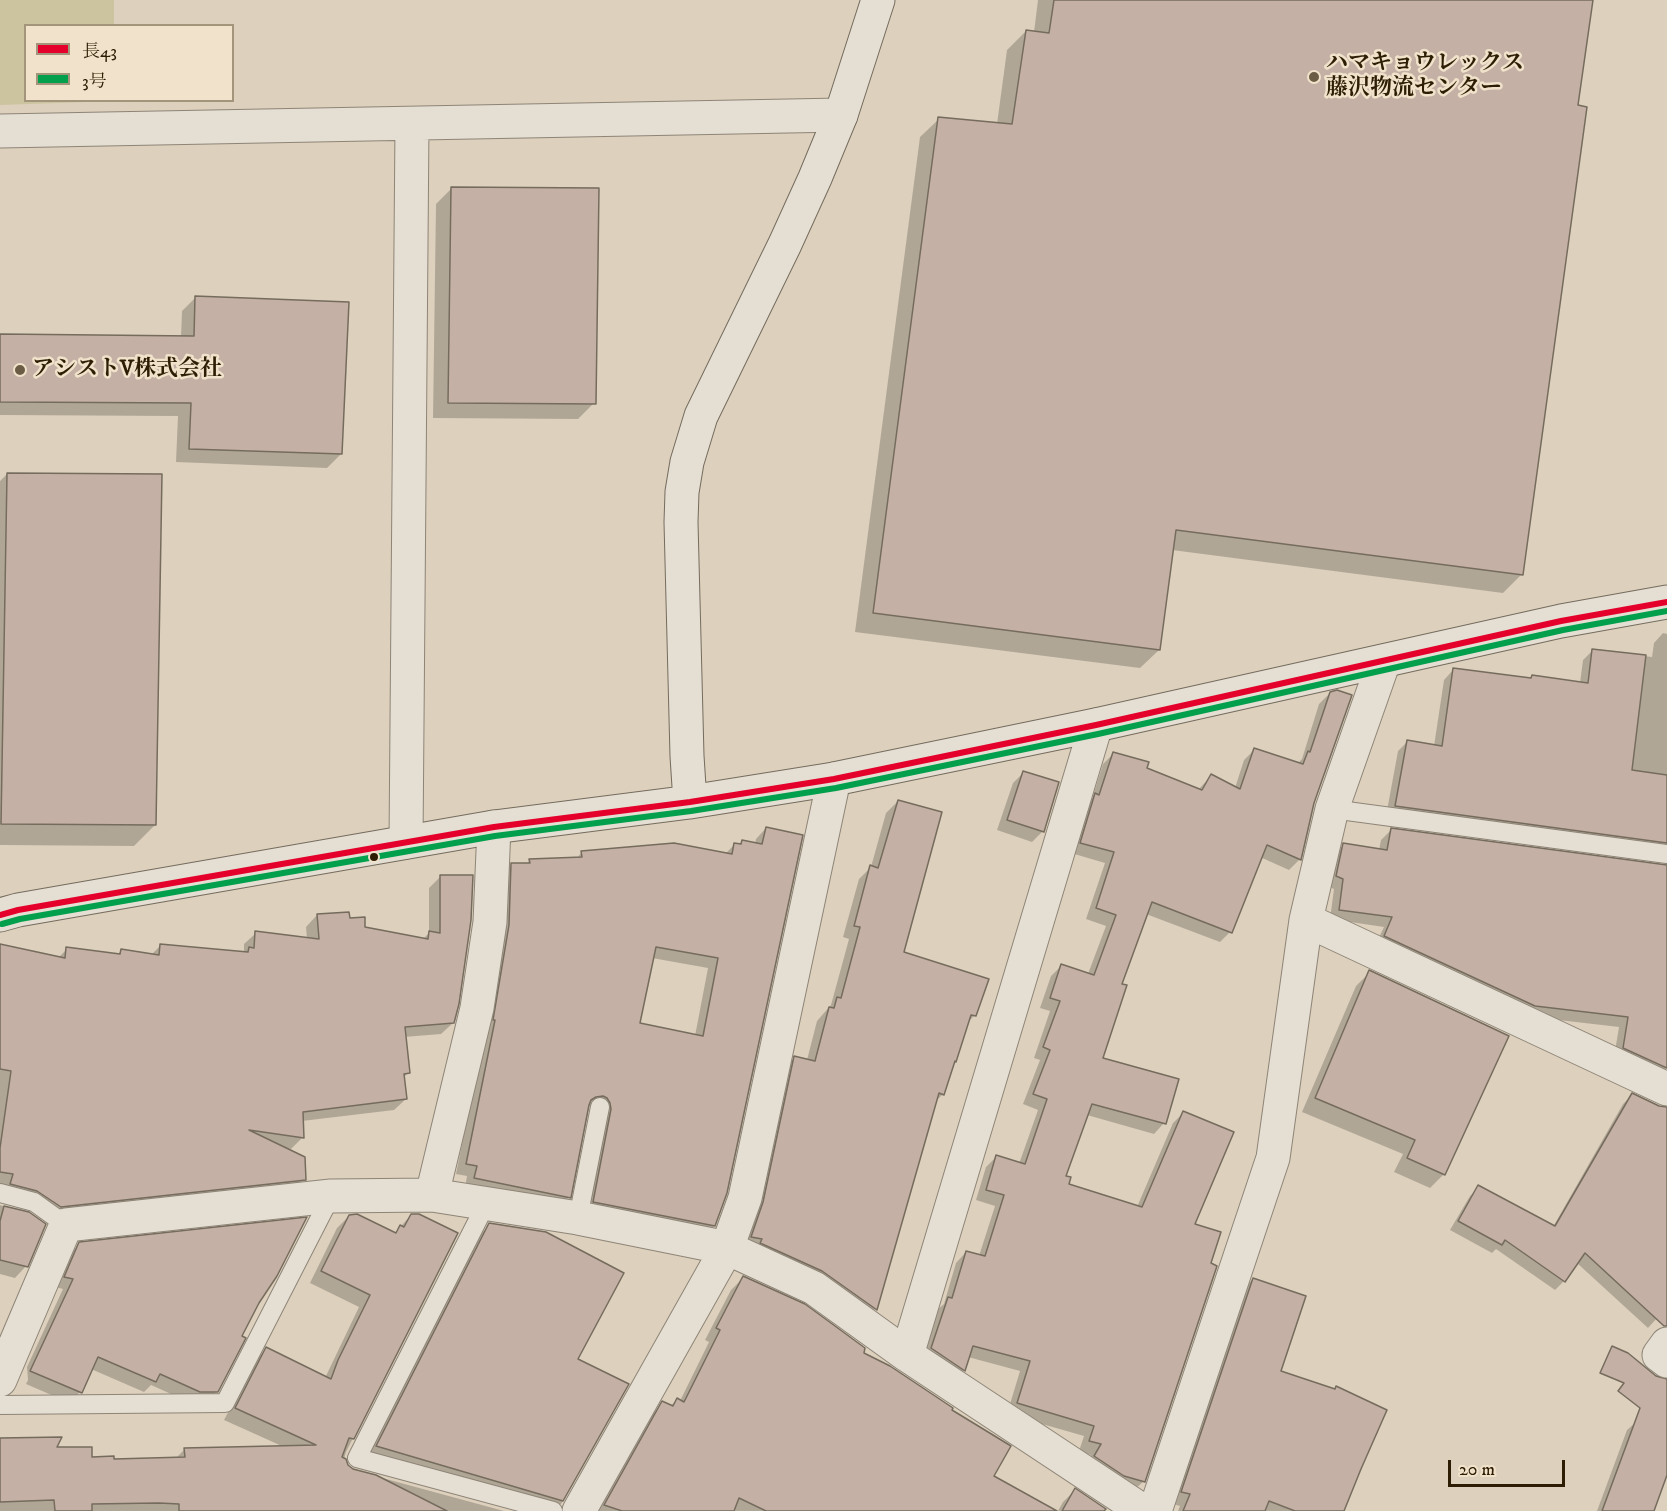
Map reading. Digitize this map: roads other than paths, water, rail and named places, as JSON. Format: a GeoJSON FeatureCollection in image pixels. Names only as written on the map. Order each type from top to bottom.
{"type":"FeatureCollection","features":[{"type":"Feature","properties":{"kind":"street"},"geometry":{"type":"LineString","coordinates":[[690,802],[681,522],[682,492],[687,462],[708,399],[785,244],[841,116],[878,0]]}},
{"type":"Feature","properties":{"kind":"street"},"geometry":{"type":"LineString","coordinates":[[0,131],[841,116]]}},
{"type":"Feature","properties":{"kind":"street"},"geometry":{"type":"LineString","coordinates":[[406,842],[412,124]]}},
{"type":"Feature","properties":{"kind":"street"},"geometry":{"type":"LineString","coordinates":[[0,915],[494,827],[690,802],[834,779],[1096,725],[1562,621],[1667,602]]}},
{"type":"Feature","properties":{"kind":"street"},"geometry":{"type":"LineString","coordinates":[[1155,1511],[1273,1158],[1306,920],[1332,809],[1384,661]]}},
{"type":"Feature","properties":{"kind":"street"},"geometry":{"type":"LineString","coordinates":[[907,1355],[1096,725]]}},
{"type":"Feature","properties":{"kind":"street"},"geometry":{"type":"LineString","coordinates":[[579,1511],[727,1248],[746,1198],[834,779]]}},
{"type":"Feature","properties":{"kind":"street"},"geometry":{"type":"LineString","coordinates":[[432,1195],[477,1008],[490,922],[494,827]]}},
{"type":"Feature","properties":{"kind":"street"},"geometry":{"type":"LineString","coordinates":[[1306,920],[1667,1089]]}},
{"type":"Feature","properties":{"kind":"street"},"geometry":{"type":"LineString","coordinates":[[0,1380],[66,1226],[331,1196],[432,1195],[578,1218],[727,1248],[813,1288],[907,1355],[1143,1511]]}},
{"type":"Feature","properties":{"kind":"street"},"geometry":{"type":"LineString","coordinates":[[1667,1344],[1659,1355],[1667,1360]]}},
{"type":"Feature","properties":{"kind":"lane"},"geometry":{"type":"LineString","coordinates":[[1332,809],[1667,854]]}},
{"type":"Feature","properties":{"kind":"lane"},"geometry":{"type":"LineString","coordinates":[[578,1218],[600,1107]]}},
{"type":"Feature","properties":{"kind":"lane"},"geometry":{"type":"LineString","coordinates":[[0,1193],[34,1202],[66,1226]]}},
{"type":"Feature","properties":{"kind":"lane"},"geometry":{"type":"LineString","coordinates":[[0,1405],[225,1403],[331,1196]]}},
{"type":"Feature","properties":{"kind":"lane"},"geometry":{"type":"LineString","coordinates":[[486,1204],[357,1458],[553,1511]]}},
{"type":"Feature","properties":{"kind":"place","name":"ハマキョウレックス 藤沢物流センター"},"geometry":{"type":"Point","coordinates":[1314,77]}},
{"type":"Feature","properties":{"kind":"place","name":"アシストV株式会社"},"geometry":{"type":"Point","coordinates":[20,370]}}]}
